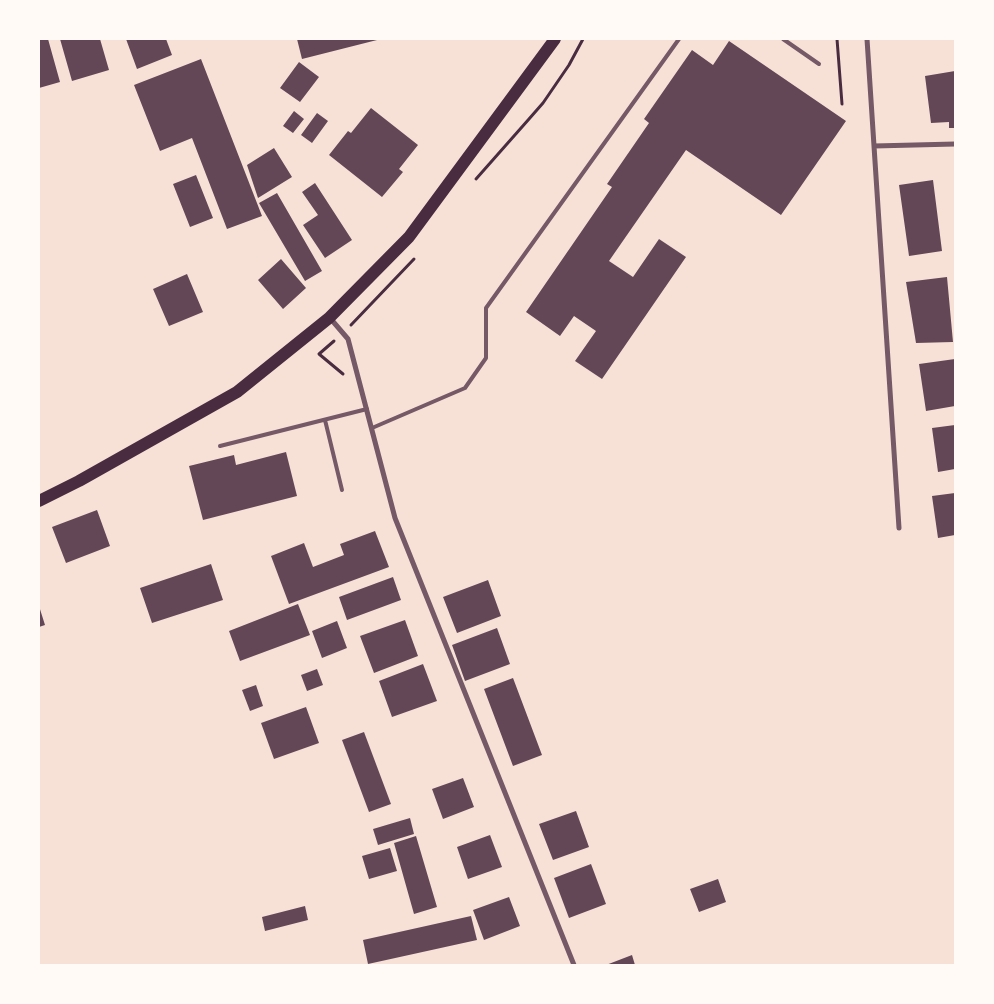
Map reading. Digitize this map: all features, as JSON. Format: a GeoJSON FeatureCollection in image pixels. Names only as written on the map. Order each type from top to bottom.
{"type":"FeatureCollection","features":[{"type":"Feature","properties":{"kind":"main road"},"geometry":{"type":"LineString","coordinates":[[39,501],[79,481],[238,392],[330,318],[409,237],[555,39]]}},
{"type":"Feature","properties":{"kind":"street"},"geometry":{"type":"LineString","coordinates":[[867,39],[899,528]]}},
{"type":"Feature","properties":{"kind":"street"},"geometry":{"type":"LineString","coordinates":[[874,146],[955,144]]}},
{"type":"Feature","properties":{"kind":"street"},"geometry":{"type":"LineString","coordinates":[[330,318],[348,339],[395,518],[574,965]]}},
{"type":"Feature","properties":{"kind":"lane"},"geometry":{"type":"LineString","coordinates":[[372,428],[466,388],[486,358],[486,308],[679,39]]}},
{"type":"Feature","properties":{"kind":"lane"},"geometry":{"type":"LineString","coordinates":[[783,39],[819,64]]}},
{"type":"Feature","properties":{"kind":"lane"},"geometry":{"type":"LineString","coordinates":[[220,446],[367,409]]}},
{"type":"Feature","properties":{"kind":"lane"},"geometry":{"type":"LineString","coordinates":[[325,420],[342,490]]}},
{"type":"Feature","properties":{"kind":"path"},"geometry":{"type":"LineString","coordinates":[[837,39],[842,104]]}},
{"type":"Feature","properties":{"kind":"building"},"geometry":{"type":"Polygon","coordinates":[[[48,39],[60,82],[39,88],[39,40],[48,39]]]}},
{"type":"Feature","properties":{"kind":"building"},"geometry":{"type":"Polygon","coordinates":[[[60,39],[100,39],[109,70],[72,81],[60,39]]]}},
{"type":"Feature","properties":{"kind":"building"},"geometry":{"type":"Polygon","coordinates":[[[126,39],[166,39],[172,55],[137,69],[126,39]]]}},
{"type":"Feature","properties":{"kind":"building"},"geometry":{"type":"Polygon","coordinates":[[[297,39],[381,39],[302,59],[297,39]]]}},
{"type":"Feature","properties":{"kind":"building"},"geometry":{"type":"Polygon","coordinates":[[[729,41],[846,121],[781,215],[686,150],[609,261],[633,277],[659,239],[686,257],[602,379],[575,361],[596,331],[574,316],[560,336],[526,312],[612,187],[607,184],[649,123],[644,119],[692,50],[713,65],[729,41]]]}},
{"type":"Feature","properties":{"kind":"building"},"geometry":{"type":"Polygon","coordinates":[[[201,59],[262,216],[227,229],[192,138],[160,151],[134,85],[201,59]]]}},
{"type":"Feature","properties":{"kind":"building"},"geometry":{"type":"Polygon","coordinates":[[[299,62],[319,77],[300,102],[280,88],[299,62]]]}},
{"type":"Feature","properties":{"kind":"building"},"geometry":{"type":"Polygon","coordinates":[[[955,71],[955,128],[949,128],[949,122],[931,123],[925,76],[955,71]]]}},
{"type":"Feature","properties":{"kind":"building"},"geometry":{"type":"Polygon","coordinates":[[[371,108],[418,145],[399,169],[403,172],[382,197],[329,155],[348,131],[351,133],[371,108]]]}},
{"type":"Feature","properties":{"kind":"building"},"geometry":{"type":"Polygon","coordinates":[[[294,111],[304,119],[293,133],[283,126],[294,111]]]}},
{"type":"Feature","properties":{"kind":"building"},"geometry":{"type":"Polygon","coordinates":[[[317,113],[328,121],[312,143],[301,135],[317,113]]]}},
{"type":"Feature","properties":{"kind":"building"},"geometry":{"type":"Polygon","coordinates":[[[274,148],[292,177],[258,198],[247,165],[274,148]]]}},
{"type":"Feature","properties":{"kind":"building"},"geometry":{"type":"Polygon","coordinates":[[[196,175],[213,218],[190,227],[173,184],[196,175]]]}},
{"type":"Feature","properties":{"kind":"building"},"geometry":{"type":"Polygon","coordinates":[[[933,180],[942,251],[909,256],[899,185],[933,180]]]}},
{"type":"Feature","properties":{"kind":"building"},"geometry":{"type":"Polygon","coordinates":[[[315,183],[352,240],[325,258],[303,225],[318,215],[302,192],[315,183]]]}},
{"type":"Feature","properties":{"kind":"building"},"geometry":{"type":"Polygon","coordinates":[[[277,193],[322,271],[305,281],[259,203],[277,193]]]}},
{"type":"Feature","properties":{"kind":"building"},"geometry":{"type":"Polygon","coordinates":[[[281,259],[306,288],[283,309],[258,280],[281,259]]]}},
{"type":"Feature","properties":{"kind":"building"},"geometry":{"type":"Polygon","coordinates":[[[187,274],[203,312],[169,326],[153,289],[187,274]]]}},
{"type":"Feature","properties":{"kind":"building"},"geometry":{"type":"Polygon","coordinates":[[[947,277],[953,342],[916,343],[906,282],[947,277]]]}},
{"type":"Feature","properties":{"kind":"building"},"geometry":{"type":"Polygon","coordinates":[[[955,359],[955,406],[926,411],[919,364],[955,359]]]}},
{"type":"Feature","properties":{"kind":"building"},"geometry":{"type":"Polygon","coordinates":[[[955,425],[955,469],[938,472],[932,428],[955,425]]]}},
{"type":"Feature","properties":{"kind":"building"},"geometry":{"type":"Polygon","coordinates":[[[286,452],[297,496],[203,520],[189,466],[234,455],[236,465],[286,452]]]}},
{"type":"Feature","properties":{"kind":"building"},"geometry":{"type":"Polygon","coordinates":[[[955,493],[955,535],[938,538],[932,496],[955,493]]]}},
{"type":"Feature","properties":{"kind":"building"},"geometry":{"type":"Polygon","coordinates":[[[97,510],[110,546],[66,563],[52,527],[97,510]]]}},
{"type":"Feature","properties":{"kind":"building"},"geometry":{"type":"Polygon","coordinates":[[[375,531],[389,567],[289,604],[271,556],[304,543],[313,567],[344,555],[340,544],[375,531]]]}},
{"type":"Feature","properties":{"kind":"building"},"geometry":{"type":"Polygon","coordinates":[[[211,564],[223,600],[152,623],[140,588],[211,564]]]}},
{"type":"Feature","properties":{"kind":"building"},"geometry":{"type":"Polygon","coordinates":[[[393,577],[401,600],[347,620],[339,597],[393,577]]]}},
{"type":"Feature","properties":{"kind":"building"},"geometry":{"type":"Polygon","coordinates":[[[488,580],[501,616],[457,633],[443,597],[488,580]]]}},
{"type":"Feature","properties":{"kind":"building"},"geometry":{"type":"Polygon","coordinates":[[[298,604],[310,635],[240,661],[229,631],[298,604]]]}},
{"type":"Feature","properties":{"kind":"building"},"geometry":{"type":"Polygon","coordinates":[[[39,606],[45,625],[39,627],[39,606]]]}},
{"type":"Feature","properties":{"kind":"building"},"geometry":{"type":"Polygon","coordinates":[[[405,620],[418,656],[374,673],[360,636],[405,620]]]}},
{"type":"Feature","properties":{"kind":"building"},"geometry":{"type":"Polygon","coordinates":[[[337,621],[347,648],[322,658],[312,631],[337,621]]]}},
{"type":"Feature","properties":{"kind":"building"},"geometry":{"type":"Polygon","coordinates":[[[497,628],[510,664],[465,681],[452,645],[497,628]]]}},
{"type":"Feature","properties":{"kind":"building"},"geometry":{"type":"Polygon","coordinates":[[[423,664],[437,701],[392,717],[379,681],[423,664]]]}},
{"type":"Feature","properties":{"kind":"building"},"geometry":{"type":"Polygon","coordinates":[[[317,669],[323,685],[307,691],[301,675],[317,669]]]}},
{"type":"Feature","properties":{"kind":"building"},"geometry":{"type":"Polygon","coordinates":[[[513,678],[542,755],[513,766],[484,689],[513,678]]]}},
{"type":"Feature","properties":{"kind":"building"},"geometry":{"type":"Polygon","coordinates":[[[256,685],[263,706],[250,711],[242,690],[256,685]]]}},
{"type":"Feature","properties":{"kind":"building"},"geometry":{"type":"Polygon","coordinates":[[[306,707],[319,743],[274,759],[261,723],[306,707]]]}},
{"type":"Feature","properties":{"kind":"building"},"geometry":{"type":"Polygon","coordinates":[[[364,732],[391,804],[369,812],[342,740],[364,732]]]}},
{"type":"Feature","properties":{"kind":"building"},"geometry":{"type":"Polygon","coordinates":[[[463,778],[474,807],[443,819],[432,789],[463,778]]]}},
{"type":"Feature","properties":{"kind":"building"},"geometry":{"type":"Polygon","coordinates":[[[576,811],[589,847],[553,860],[539,824],[576,811]]]}},
{"type":"Feature","properties":{"kind":"building"},"geometry":{"type":"Polygon","coordinates":[[[410,818],[414,834],[378,845],[373,829],[410,818]]]}},
{"type":"Feature","properties":{"kind":"building"},"geometry":{"type":"Polygon","coordinates":[[[490,835],[502,867],[468,879],[457,847],[490,835]]]}},
{"type":"Feature","properties":{"kind":"building"},"geometry":{"type":"Polygon","coordinates":[[[416,836],[437,907],[414,914],[394,843],[416,836]]]}},
{"type":"Feature","properties":{"kind":"building"},"geometry":{"type":"Polygon","coordinates":[[[390,848],[397,871],[369,879],[362,856],[390,848]]]}},
{"type":"Feature","properties":{"kind":"building"},"geometry":{"type":"Polygon","coordinates":[[[591,864],[606,904],[569,918],[554,878],[591,864]]]}},
{"type":"Feature","properties":{"kind":"building"},"geometry":{"type":"Polygon","coordinates":[[[718,879],[726,902],[699,912],[690,889],[718,879]]]}},
{"type":"Feature","properties":{"kind":"building"},"geometry":{"type":"Polygon","coordinates":[[[509,897],[520,926],[484,940],[473,910],[509,897]]]}},
{"type":"Feature","properties":{"kind":"building"},"geometry":{"type":"Polygon","coordinates":[[[305,906],[308,920],[265,931],[262,917],[305,906]]]}},
{"type":"Feature","properties":{"kind":"building"},"geometry":{"type":"Polygon","coordinates":[[[471,916],[477,940],[368,964],[363,940],[471,916]]]}},
{"type":"Feature","properties":{"kind":"building"},"geometry":{"type":"Polygon","coordinates":[[[632,955],[635,965],[606,965],[632,955]]]}}]}
